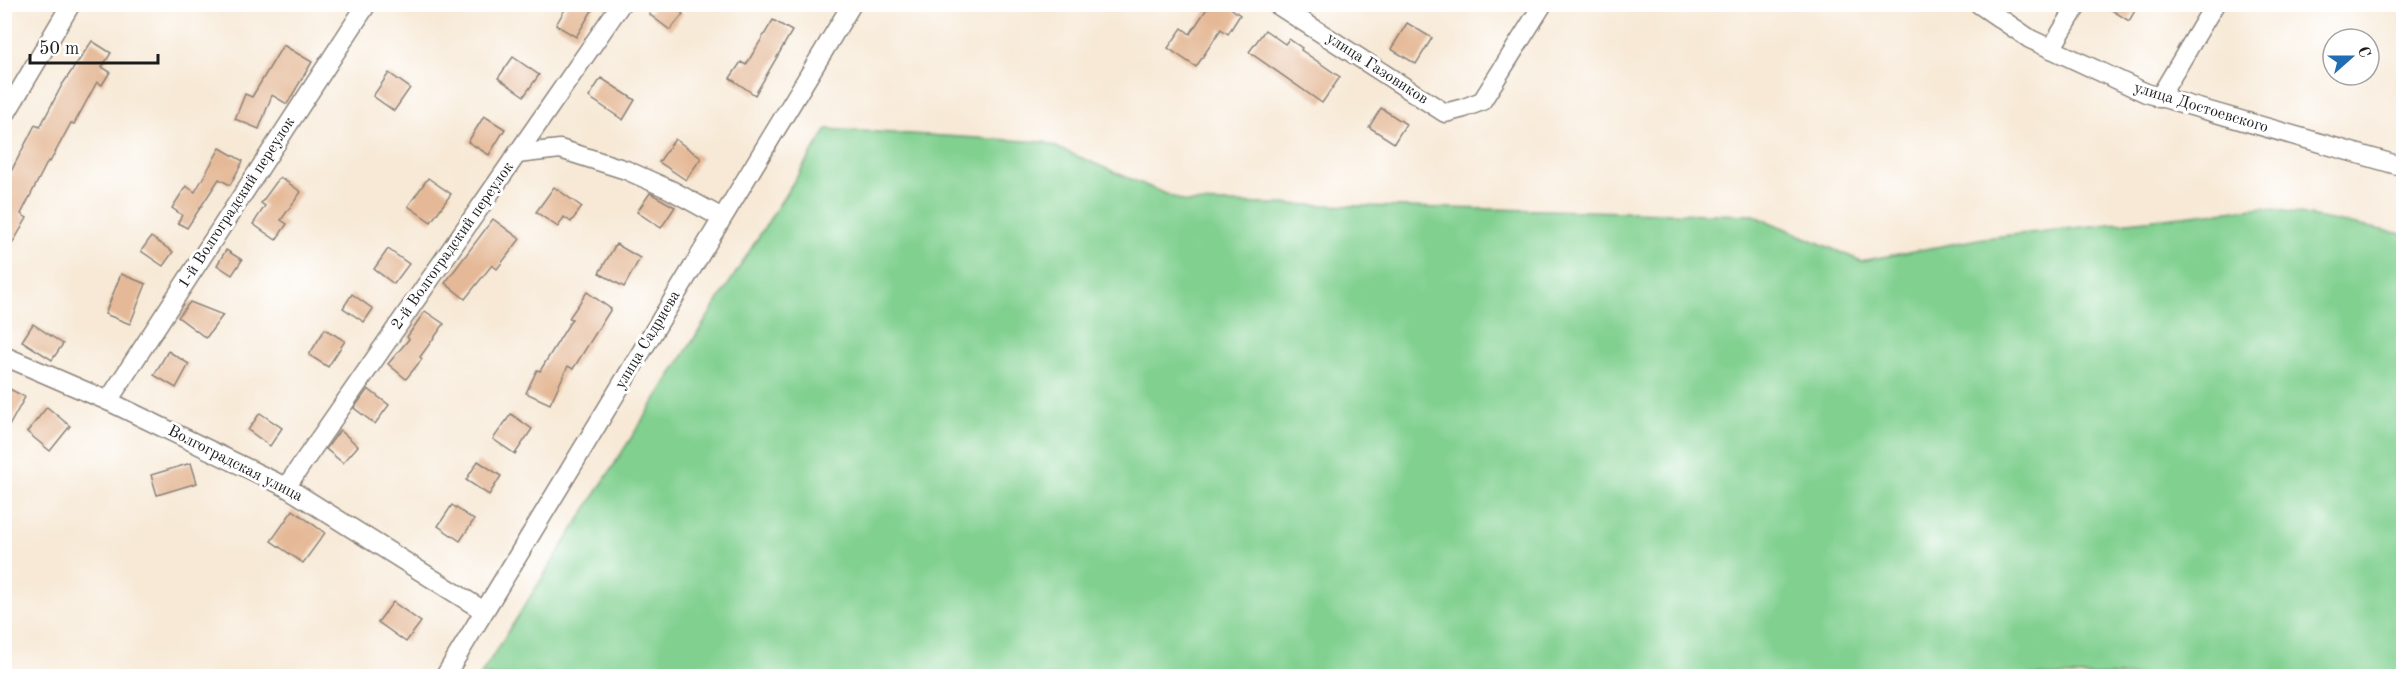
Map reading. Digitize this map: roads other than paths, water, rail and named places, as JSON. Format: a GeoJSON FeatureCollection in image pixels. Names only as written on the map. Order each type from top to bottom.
{"type":"FeatureCollection","features":[{"type":"Feature","properties":{"kind":"street"},"geometry":{"type":"LineString","coordinates":[[4,117],[71,4]]}},
{"type":"Feature","properties":{"kind":"street","name":"1-й Волгоградский переулок"},"geometry":{"type":"LineString","coordinates":[[108,401],[367,4]]}},
{"type":"Feature","properties":{"kind":"street","name":"2-й Волгоградский переулок"},"geometry":{"type":"LineString","coordinates":[[286,487],[621,4]]}},
{"type":"Feature","properties":{"kind":"street","name":"улица Садриева"},"geometry":{"type":"LineString","coordinates":[[445,676],[852,4]]}},
{"type":"Feature","properties":{"kind":"street","name":"улица Газовиков"},"geometry":{"type":"LineString","coordinates":[[1276,4],[1445,113],[1482,101],[1543,4]]}},
{"type":"Feature","properties":{"kind":"street","name":"улица Достоевского"},"geometry":{"type":"LineString","coordinates":[[1979,4],[2051,50],[2159,98],[2403,167]]}},
{"type":"Feature","properties":{"kind":"street"},"geometry":{"type":"LineString","coordinates":[[2051,50],[2078,4]]}},
{"type":"Feature","properties":{"kind":"street"},"geometry":{"type":"LineString","coordinates":[[2159,98],[2215,4]]}},
{"type":"Feature","properties":{"kind":"street"},"geometry":{"type":"LineString","coordinates":[[517,153],[560,149],[626,170],[671,190],[722,218]]}},
{"type":"Feature","properties":{"kind":"street","name":"Волгоградская улица"},"geometry":{"type":"LineString","coordinates":[[4,356],[108,401],[286,487],[484,612]]}}]}
